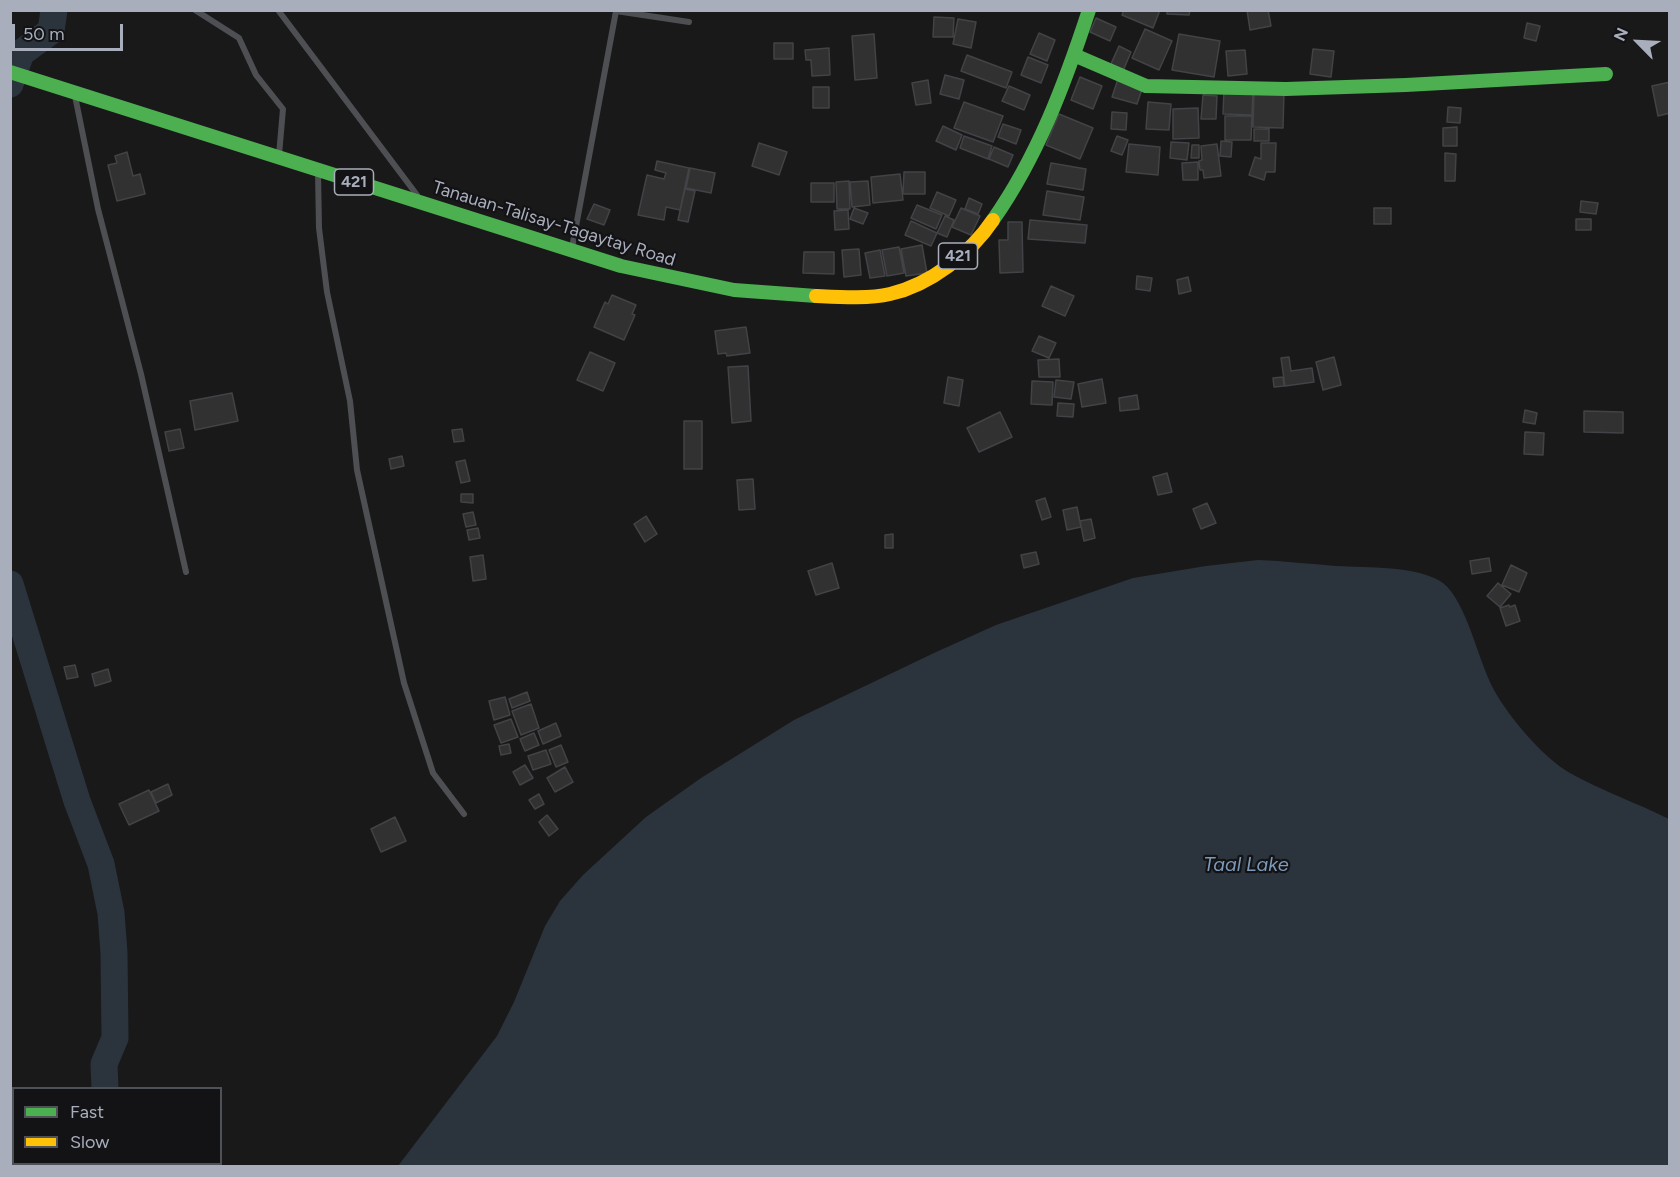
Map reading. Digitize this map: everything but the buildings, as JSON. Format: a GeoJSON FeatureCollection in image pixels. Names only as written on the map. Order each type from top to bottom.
{"type":"FeatureCollection","features":[{"type":"Feature","properties":{"kind":"main road","name":"Tanauan-Talisay-Tagaytay Road"},"geometry":{"type":"LineString","coordinates":[[17,74],[621,266],[687,282],[738,291],[791,296],[891,294],[918,284],[944,268],[984,234],[1026,167],[1074,55],[1089,10]]}},
{"type":"Feature","properties":{"kind":"main road"},"geometry":{"type":"LineString","coordinates":[[1074,55],[1146,86],[1319,88],[1406,86],[1606,74]]}},
{"type":"Feature","properties":{"kind":"lane"},"geometry":{"type":"LineString","coordinates":[[195,10],[239,38],[256,75],[283,109],[279,159]]}},
{"type":"Feature","properties":{"kind":"lane"},"geometry":{"type":"LineString","coordinates":[[278,10],[425,205]]}},
{"type":"Feature","properties":{"kind":"lane"},"geometry":{"type":"LineString","coordinates":[[572,251],[616,11],[689,22]]}},
{"type":"Feature","properties":{"kind":"lane"},"geometry":{"type":"LineString","coordinates":[[74,92],[98,209],[141,374],[186,572]]}},
{"type":"Feature","properties":{"kind":"lane"},"geometry":{"type":"LineString","coordinates":[[318,171],[319,228],[327,292],[350,401],[357,470],[404,683],[433,773],[464,814]]}},
{"type":"Feature","properties":{"kind":"water","name":"Taal Lake"},"geometry":{"type":"Polygon","coordinates":[[[1258,560],[1391,568],[1420,573],[1443,583],[1459,604],[1494,690],[1517,724],[1538,747],[1570,773],[1669,819],[1669,1166],[398,1166],[497,1036],[514,1002],[545,926],[560,901],[583,875],[646,817],[701,778],[794,720],[996,625],[1133,578],[1258,560]]]}},
{"type":"Feature","properties":{"kind":"waterway"},"geometry":{"type":"LineString","coordinates":[[10,84],[21,53],[51,31],[54,10]]}},
{"type":"Feature","properties":{"kind":"waterway"},"geometry":{"type":"LineString","coordinates":[[10,584],[77,801],[101,864],[111,913],[115,1038],[104,1064],[105,1087]]}},
{"type":"Feature","properties":{"kind":"traffic: fast"},"geometry":{"type":"LineString","coordinates":[[993,220],[1037,145],[1070,65],[1089,10]]}},
{"type":"Feature","properties":{"kind":"traffic: fast"},"geometry":{"type":"LineString","coordinates":[[1074,55],[1146,86],[1286,89],[1606,74]]}},
{"type":"Feature","properties":{"kind":"traffic: fast"},"geometry":{"type":"LineString","coordinates":[[10,72],[621,266],[734,290],[816,296]]}},
{"type":"Feature","properties":{"kind":"traffic: slow"},"geometry":{"type":"LineString","coordinates":[[816,296],[873,297],[905,290],[934,275],[961,256],[993,220]]}}]}
